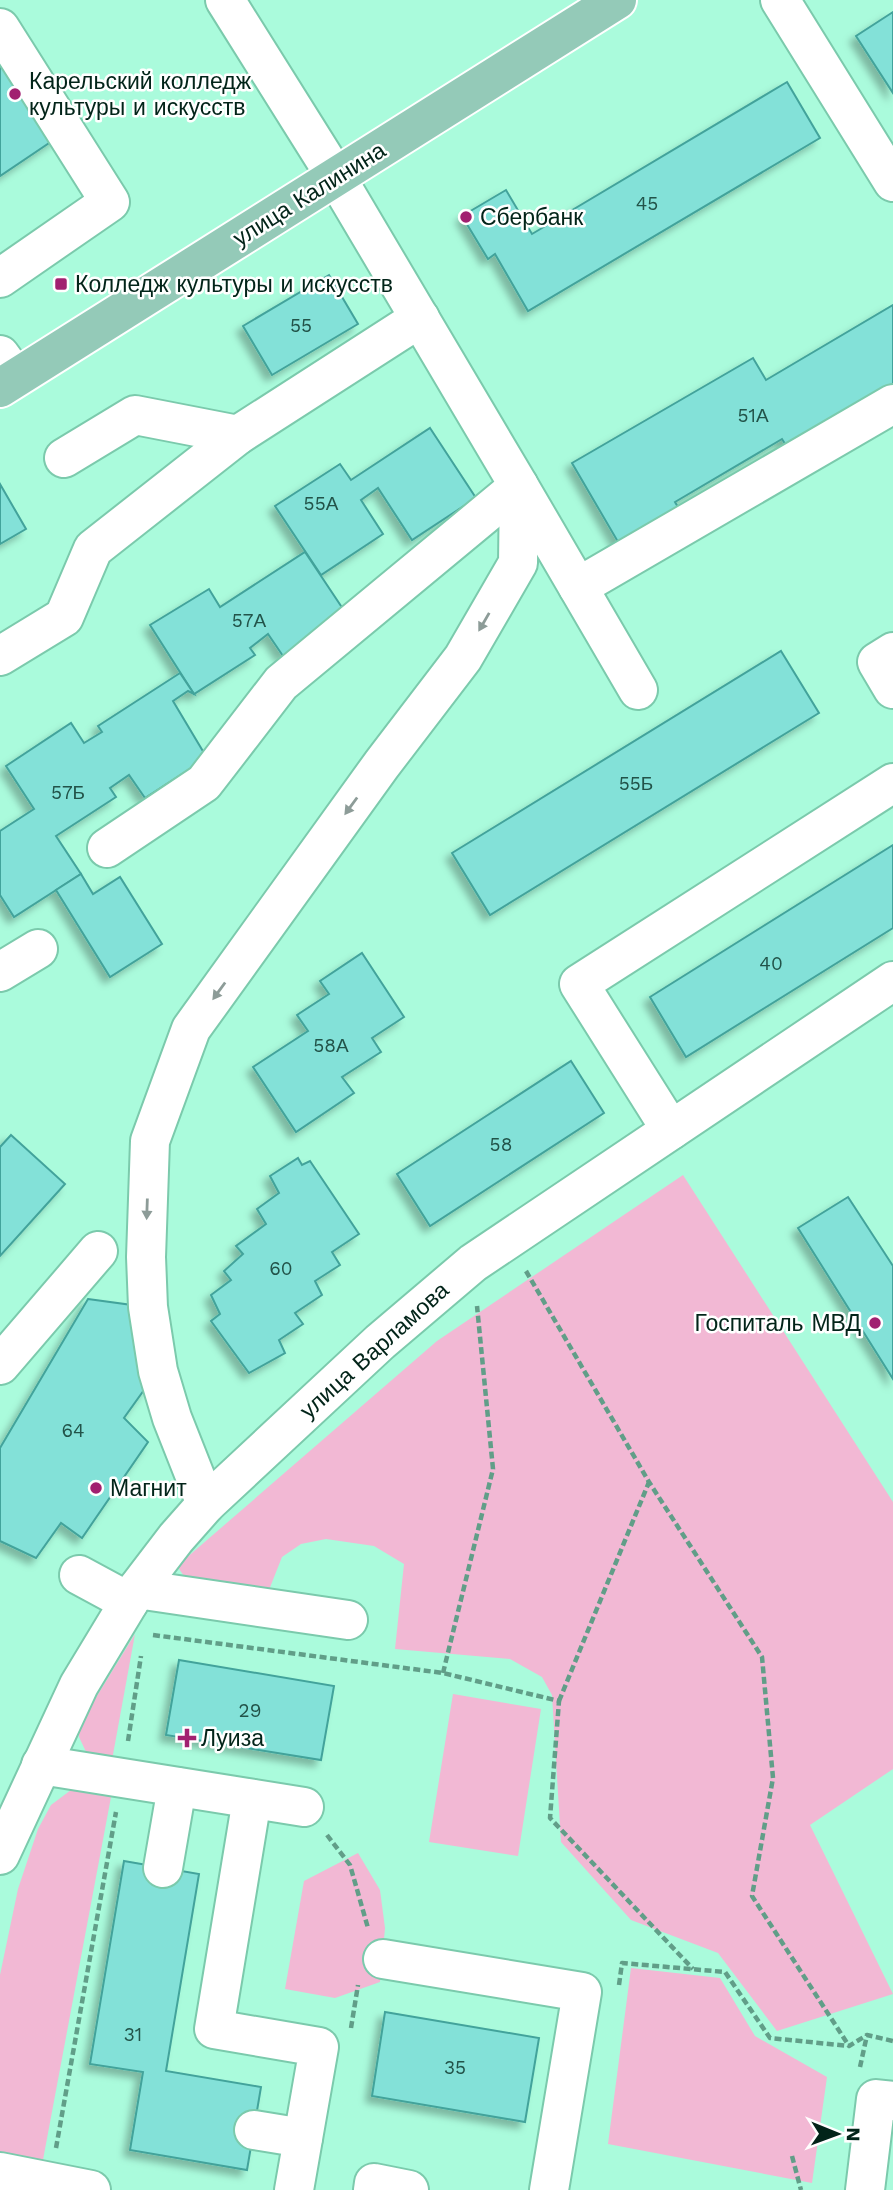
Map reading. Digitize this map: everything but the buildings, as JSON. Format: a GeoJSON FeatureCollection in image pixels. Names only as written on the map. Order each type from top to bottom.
{"type":"FeatureCollection","features":[{"type":"Feature","properties":{"kind":"main road","name":"улица Калинина"},"geometry":{"type":"LineString","coordinates":[[5,373],[336,177],[617,0]]}},
{"type":"Feature","properties":{"kind":"street"},"geometry":{"type":"LineString","coordinates":[[225,0],[420,317],[638,690]]}},
{"type":"Feature","properties":{"kind":"street"},"geometry":{"type":"LineString","coordinates":[[780,0],[881,133],[893,182]]}},
{"type":"Feature","properties":{"kind":"street"},"geometry":{"type":"LineString","coordinates":[[0,28],[110,202],[0,278]]}},
{"type":"Feature","properties":{"kind":"street"},"geometry":{"type":"LineString","coordinates":[[0,656],[64,617],[93,550],[238,435],[420,317]]}},
{"type":"Feature","properties":{"kind":"street"},"geometry":{"type":"LineString","coordinates":[[578,587],[893,404]]}},
{"type":"Feature","properties":{"kind":"street"},"geometry":{"type":"LineString","coordinates":[[64,458],[135,415],[238,435]]}},
{"type":"Feature","properties":{"kind":"street"},"geometry":{"type":"LineString","coordinates":[[206,1504],[158,1371],[148,1307],[146,1257],[150,1141],[191,1029],[382,764],[463,658],[518,563],[519,486]]}},
{"type":"Feature","properties":{"kind":"street"},"geometry":{"type":"LineString","coordinates":[[107,848],[204,783],[281,683],[519,486]]}},
{"type":"Feature","properties":{"kind":"street"},"geometry":{"type":"LineString","coordinates":[[893,652],[877,662],[893,689]]}},
{"type":"Feature","properties":{"kind":"street"},"geometry":{"type":"LineString","coordinates":[[671,1130],[579,984],[893,783]]}},
{"type":"Feature","properties":{"kind":"street"},"geometry":{"type":"LineString","coordinates":[[0,972],[38,949]]}},
{"type":"Feature","properties":{"kind":"street","name":"улица Варламова"},"geometry":{"type":"LineString","coordinates":[[0,1855],[79,1685],[206,1504],[380,1342],[473,1263],[893,981]]}},
{"type":"Feature","properties":{"kind":"street"},"geometry":{"type":"LineString","coordinates":[[0,1365],[98,1251]]}},
{"type":"Feature","properties":{"kind":"street"},"geometry":{"type":"LineString","coordinates":[[79,1575],[144,1595],[348,1620]]}},
{"type":"Feature","properties":{"kind":"street"},"geometry":{"type":"LineString","coordinates":[[41,1765],[304,1807]]}},
{"type":"Feature","properties":{"kind":"street"},"geometry":{"type":"LineString","coordinates":[[163,1868],[177,1787]]}},
{"type":"Feature","properties":{"kind":"street"},"geometry":{"type":"LineString","coordinates":[[252,1799],[214,2029],[318,2047],[294,2190]]}},
{"type":"Feature","properties":{"kind":"street"},"geometry":{"type":"LineString","coordinates":[[369,1957],[582,1992],[549,2190]]}},
{"type":"Feature","properties":{"kind":"street"},"geometry":{"type":"LineString","coordinates":[[865,2190],[876,2099],[893,2101]]}},
{"type":"Feature","properties":{"kind":"street"},"geometry":{"type":"LineString","coordinates":[[254,2130],[303,2138]]}},
{"type":"Feature","properties":{"kind":"street"},"geometry":{"type":"LineString","coordinates":[[0,2172],[91,2190]]}},
{"type":"Feature","properties":{"kind":"street"},"geometry":{"type":"LineString","coordinates":[[373,2190],[374,2183],[409,2190]]}},
{"type":"Feature","properties":{"kind":"path"},"geometry":{"type":"LineString","coordinates":[[508,1240],[649,1482],[762,1657],[774,1778],[752,1896],[849,2046]]}},
{"type":"Feature","properties":{"kind":"path"},"geometry":{"type":"LineString","coordinates":[[443,1673],[493,1469],[473,1263]]}},
{"type":"Feature","properties":{"kind":"path"},"geometry":{"type":"LineString","coordinates":[[649,1482],[559,1701],[550,1818],[693,1969]]}},
{"type":"Feature","properties":{"kind":"path"},"geometry":{"type":"LineString","coordinates":[[144,1595],[145,1634],[443,1673],[559,1701]]}},
{"type":"Feature","properties":{"kind":"path"},"geometry":{"type":"LineString","coordinates":[[50,2182],[143,1647]]}},
{"type":"Feature","properties":{"kind":"path"},"geometry":{"type":"LineString","coordinates":[[304,1807],[350,1865],[368,1923],[369,1957],[351,2030]]}},
{"type":"Feature","properties":{"kind":"path"},"geometry":{"type":"LineString","coordinates":[[622,1963],[725,1972],[769,2038],[849,2046],[867,2035],[893,2040]]}},
{"type":"Feature","properties":{"kind":"path"},"geometry":{"type":"LineString","coordinates":[[792,2156],[801,2190]]}},
{"type":"Feature","properties":{"kind":"shaded area"},"geometry":{"type":"Polygon","coordinates":[[[683,1175],[893,1502],[893,1769],[810,1825],[893,1994],[777,2031],[718,1953],[631,1920],[561,1842],[552,1695],[542,1677],[510,1659],[395,1649],[404,1564],[374,1546],[326,1539],[301,1544],[282,1557],[267,1595],[191,1586],[177,1566],[437,1341],[683,1175]]]}},
{"type":"Feature","properties":{"kind":"shaded area"},"geometry":{"type":"Polygon","coordinates":[[[135,1634],[112,1760],[88,1756],[79,1737],[79,1725],[135,1634]]]}},
{"type":"Feature","properties":{"kind":"shaded area"},"geometry":{"type":"Polygon","coordinates":[[[453,1694],[541,1709],[518,1856],[429,1842],[453,1694]]]}},
{"type":"Feature","properties":{"kind":"shaded area"},"geometry":{"type":"Polygon","coordinates":[[[82,1788],[111,1797],[42,2165],[0,2155],[0,1975],[18,1889],[38,1829],[51,1805],[71,1790],[82,1788]]]}},
{"type":"Feature","properties":{"kind":"shaded area"},"geometry":{"type":"Polygon","coordinates":[[[358,1853],[380,1890],[385,1928],[380,1982],[335,1998],[285,1989],[304,1881],[358,1853]]]}},
{"type":"Feature","properties":{"kind":"shaded area"},"geometry":{"type":"Polygon","coordinates":[[[631,1968],[720,1978],[755,2036],[827,2077],[812,2183],[608,2144],[631,1968]]]}},
{"type":"Feature","properties":{"kind":"place","name":"Карельский колледж культуры и искусств"},"geometry":{"type":"Point","coordinates":[15,94]}},
{"type":"Feature","properties":{"kind":"place","name":"Сбербанк"},"geometry":{"type":"Point","coordinates":[466,217]}},
{"type":"Feature","properties":{"kind":"place","name":"Колледж культуры и искусств"},"geometry":{"type":"Point","coordinates":[61,284]}},
{"type":"Feature","properties":{"kind":"place","name":"Госпиталь МВД"},"geometry":{"type":"Point","coordinates":[875,1323]}},
{"type":"Feature","properties":{"kind":"place","name":"Магнит"},"geometry":{"type":"Point","coordinates":[96,1488]}},
{"type":"Feature","properties":{"kind":"place","name":"Луиза"},"geometry":{"type":"Point","coordinates":[187,1738]}}]}
